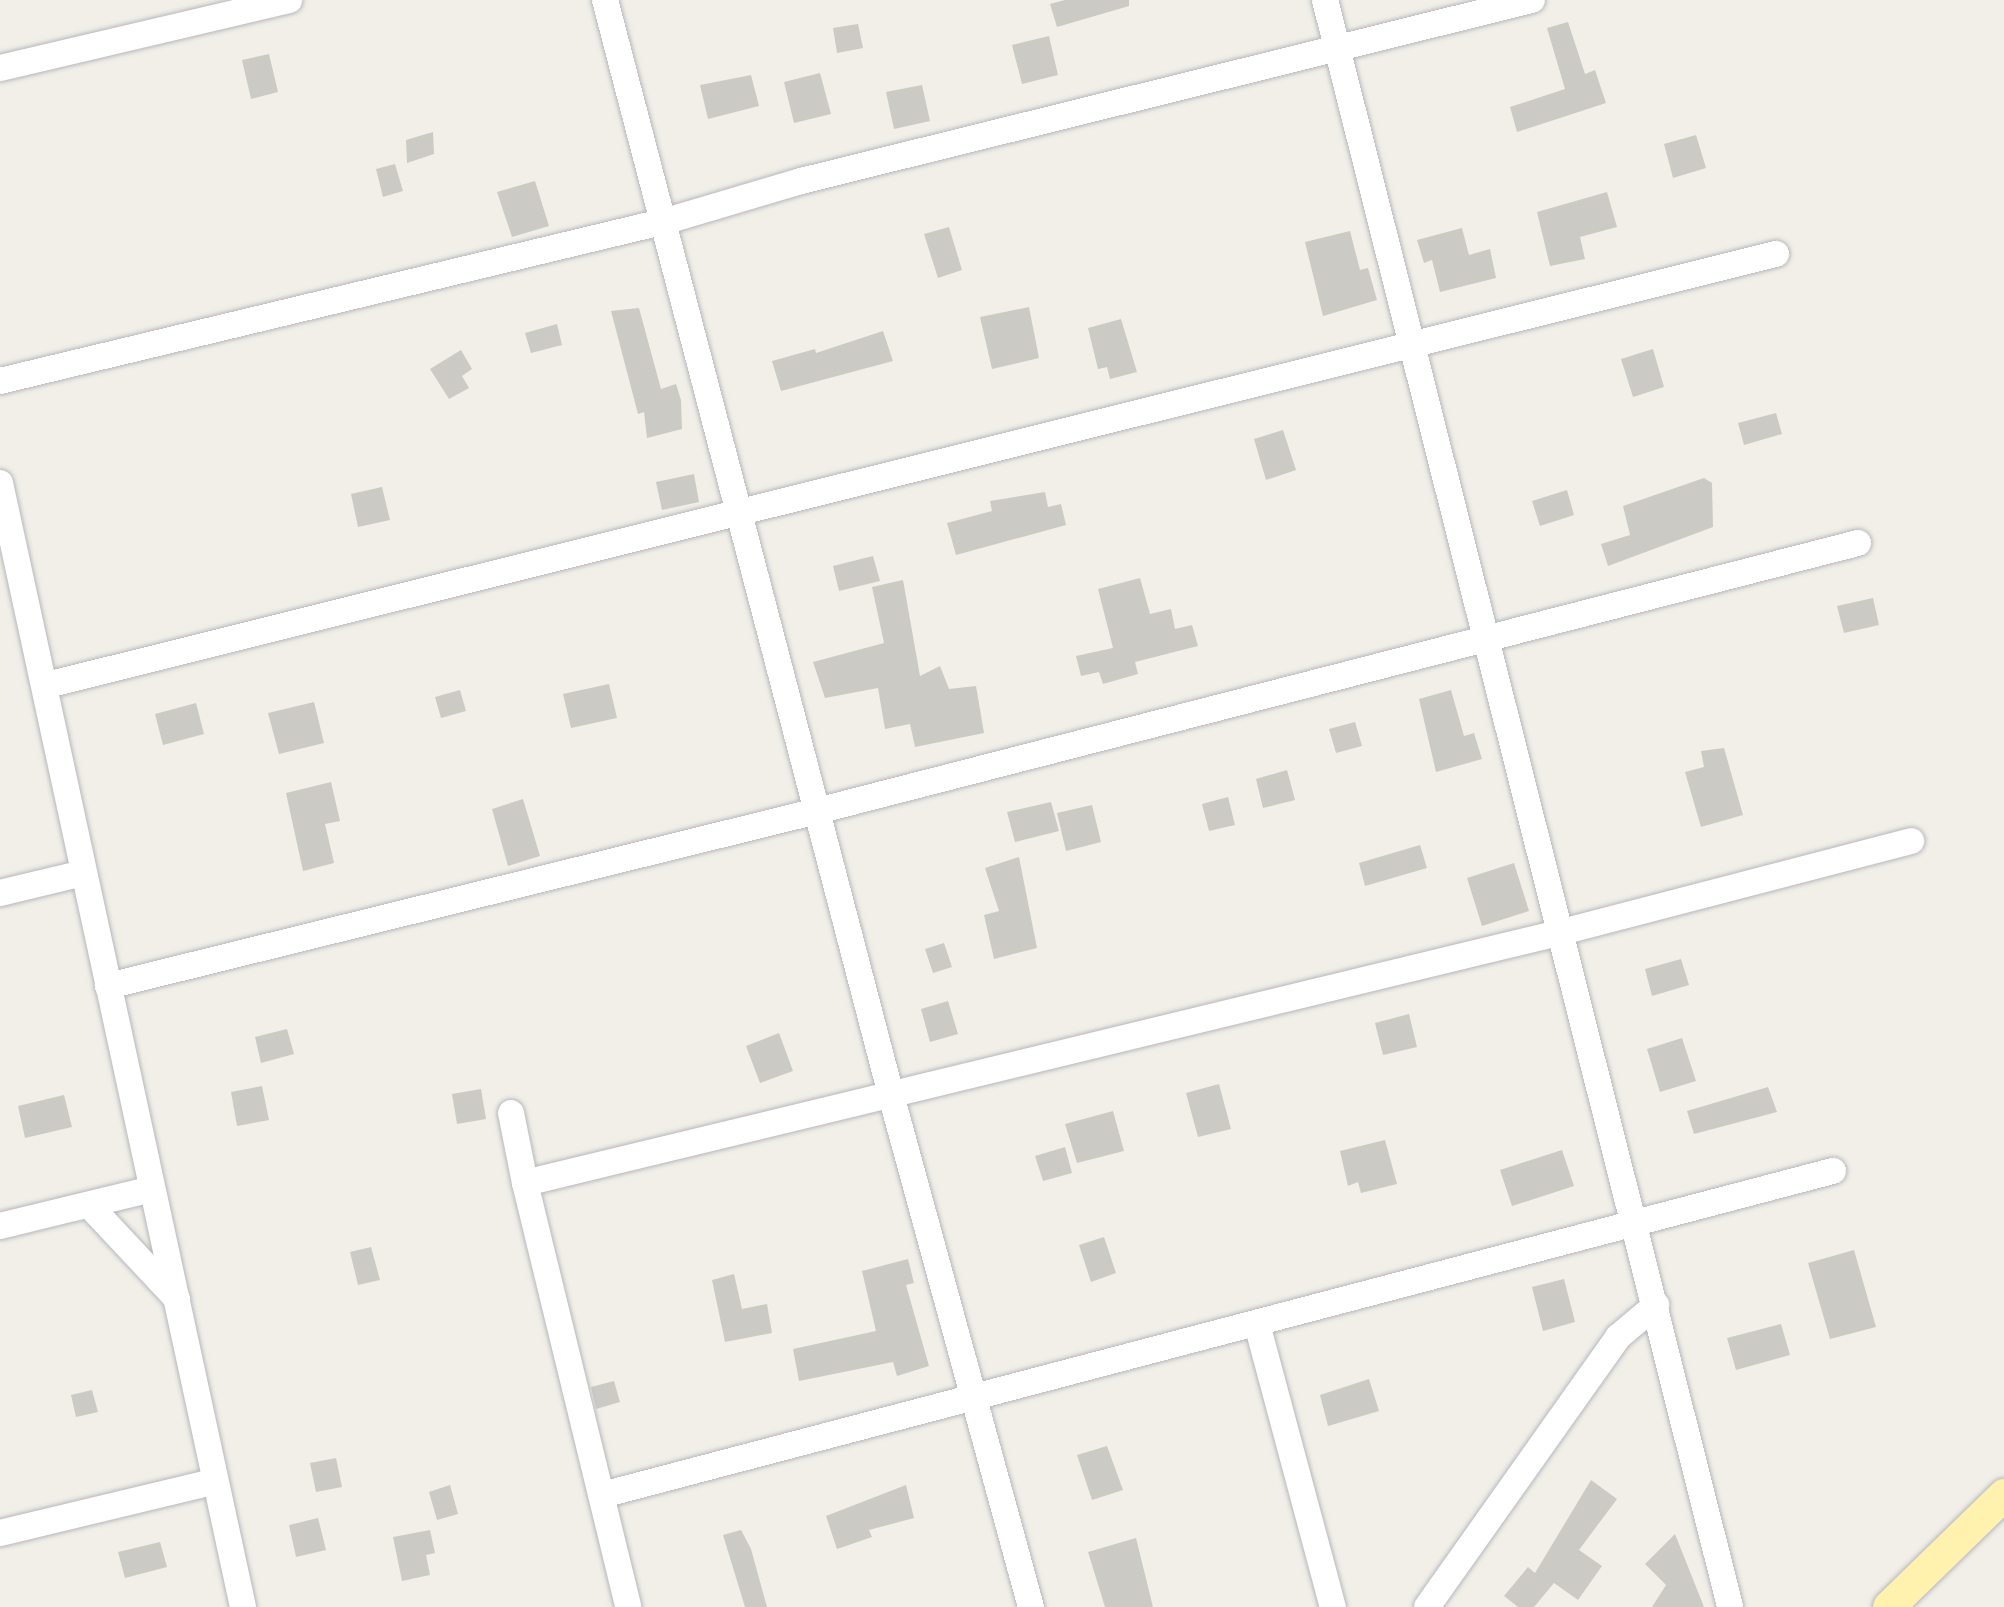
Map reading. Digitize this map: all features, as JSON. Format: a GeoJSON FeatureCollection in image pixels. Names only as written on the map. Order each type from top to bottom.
{"type":"FeatureCollection","features":[{"type":"Feature","properties":{"kind":"main road"},"geometry":{"type":"LineString","coordinates":[[1889,1607],[2004,1495]]}},
{"type":"Feature","properties":{"kind":"street"},"geometry":{"type":"LineString","coordinates":[[0,68],[289,0]]}},
{"type":"Feature","properties":{"kind":"street"},"geometry":{"type":"LineString","coordinates":[[605,0],[666,221],[891,1095],[1031,1607]]}},
{"type":"Feature","properties":{"kind":"street"},"geometry":{"type":"LineString","coordinates":[[1325,0],[1488,635],[1558,933],[1656,1305],[1730,1607]]}},
{"type":"Feature","properties":{"kind":"street"},"geometry":{"type":"LineString","coordinates":[[0,381],[666,221],[816,177],[1532,0]]}},
{"type":"Feature","properties":{"kind":"street"},"geometry":{"type":"LineString","coordinates":[[47,685],[742,515],[1776,254]]}},
{"type":"Feature","properties":{"kind":"street"},"geometry":{"type":"LineString","coordinates":[[0,483],[11,583],[47,685],[83,873],[179,1301],[213,1482],[243,1607]]}},
{"type":"Feature","properties":{"kind":"street"},"geometry":{"type":"LineString","coordinates":[[108,986],[817,811],[1488,635],[1858,543]]}},
{"type":"Feature","properties":{"kind":"street"},"geometry":{"type":"LineString","coordinates":[[525,1183],[1558,933],[1911,841]]}},
{"type":"Feature","properties":{"kind":"street"},"geometry":{"type":"LineString","coordinates":[[0,893],[83,873]]}},
{"type":"Feature","properties":{"kind":"street"},"geometry":{"type":"LineString","coordinates":[[511,1113],[525,1183],[628,1607]]}},
{"type":"Feature","properties":{"kind":"street"},"geometry":{"type":"LineString","coordinates":[[602,1495],[1833,1171]]}},
{"type":"Feature","properties":{"kind":"street"},"geometry":{"type":"LineString","coordinates":[[0,1226],[152,1189]]}},
{"type":"Feature","properties":{"kind":"street"},"geometry":{"type":"LineString","coordinates":[[89,1205],[179,1301]]}},
{"type":"Feature","properties":{"kind":"street"},"geometry":{"type":"LineString","coordinates":[[1427,1607],[1611,1347],[1656,1305]]}},
{"type":"Feature","properties":{"kind":"street"},"geometry":{"type":"LineString","coordinates":[[1257,1324],[1333,1607]]}},
{"type":"Feature","properties":{"kind":"street"},"geometry":{"type":"LineString","coordinates":[[0,1533],[213,1482]]}},
{"type":"Feature","properties":{"kind":"building"},"geometry":{"type":"Polygon","coordinates":[[[1065,0],[1129,0],[1129,6],[1057,27],[1050,4],[1065,0]]]}},
{"type":"Feature","properties":{"kind":"building"},"geometry":{"type":"Polygon","coordinates":[[[1568,22],[1585,74],[1595,70],[1606,103],[1517,132],[1510,107],[1565,89],[1547,28],[1568,22]]]}},
{"type":"Feature","properties":{"kind":"building"},"geometry":{"type":"Polygon","coordinates":[[[858,24],[863,48],[837,53],[833,28],[858,24]]]}},
{"type":"Feature","properties":{"kind":"building"},"geometry":{"type":"Polygon","coordinates":[[[1049,36],[1058,75],[1022,84],[1012,45],[1049,36]]]}},
{"type":"Feature","properties":{"kind":"building"},"geometry":{"type":"Polygon","coordinates":[[[269,54],[278,92],[251,99],[242,60],[269,54]]]}},
{"type":"Feature","properties":{"kind":"building"},"geometry":{"type":"Polygon","coordinates":[[[820,73],[831,114],[794,123],[784,82],[820,73]]]}},
{"type":"Feature","properties":{"kind":"building"},"geometry":{"type":"Polygon","coordinates":[[[751,75],[759,106],[708,119],[700,85],[751,75]]]}},
{"type":"Feature","properties":{"kind":"building"},"geometry":{"type":"Polygon","coordinates":[[[922,85],[930,121],[894,129],[886,92],[922,85]]]}},
{"type":"Feature","properties":{"kind":"building"},"geometry":{"type":"Polygon","coordinates":[[[433,132],[434,154],[407,163],[406,140],[433,132]]]}},
{"type":"Feature","properties":{"kind":"building"},"geometry":{"type":"Polygon","coordinates":[[[1696,135],[1706,168],[1673,178],[1664,144],[1696,135]]]}},
{"type":"Feature","properties":{"kind":"building"},"geometry":{"type":"Polygon","coordinates":[[[395,164],[403,191],[383,197],[376,169],[395,164]]]}},
{"type":"Feature","properties":{"kind":"building"},"geometry":{"type":"Polygon","coordinates":[[[535,181],[549,226],[512,237],[497,192],[535,181]]]}},
{"type":"Feature","properties":{"kind":"building"},"geometry":{"type":"Polygon","coordinates":[[[1607,192],[1617,227],[1580,237],[1585,259],[1550,266],[1537,212],[1607,192]]]}},
{"type":"Feature","properties":{"kind":"building"},"geometry":{"type":"Polygon","coordinates":[[[949,227],[962,270],[938,278],[924,234],[949,227]]]}},
{"type":"Feature","properties":{"kind":"building"},"geometry":{"type":"Polygon","coordinates":[[[1462,228],[1469,255],[1490,249],[1496,278],[1440,292],[1432,260],[1424,263],[1417,240],[1462,228]]]}},
{"type":"Feature","properties":{"kind":"building"},"geometry":{"type":"Polygon","coordinates":[[[1350,231],[1360,270],[1368,268],[1377,300],[1323,316],[1305,242],[1350,231]]]}},
{"type":"Feature","properties":{"kind":"building"},"geometry":{"type":"Polygon","coordinates":[[[1029,307],[1039,358],[992,369],[980,317],[1029,307]]]}},
{"type":"Feature","properties":{"kind":"building"},"geometry":{"type":"Polygon","coordinates":[[[639,308],[661,389],[676,384],[681,400],[682,429],[647,438],[644,412],[638,414],[611,311],[639,308]]]}},
{"type":"Feature","properties":{"kind":"building"},"geometry":{"type":"Polygon","coordinates":[[[1121,319],[1137,372],[1110,379],[1107,367],[1098,369],[1088,328],[1121,319]]]}},
{"type":"Feature","properties":{"kind":"building"},"geometry":{"type":"Polygon","coordinates":[[[557,324],[562,345],[531,353],[525,333],[557,324]]]}},
{"type":"Feature","properties":{"kind":"building"},"geometry":{"type":"Polygon","coordinates":[[[883,331],[893,361],[781,391],[772,361],[815,349],[816,353],[883,331]]]}},
{"type":"Feature","properties":{"kind":"building"},"geometry":{"type":"Polygon","coordinates":[[[1653,349],[1664,387],[1633,397],[1621,359],[1653,349]]]}},
{"type":"Feature","properties":{"kind":"building"},"geometry":{"type":"Polygon","coordinates":[[[461,350],[472,369],[462,376],[469,388],[449,399],[430,369],[461,350]]]}},
{"type":"Feature","properties":{"kind":"building"},"geometry":{"type":"Polygon","coordinates":[[[1776,413],[1782,434],[1744,445],[1738,423],[1776,413]]]}},
{"type":"Feature","properties":{"kind":"building"},"geometry":{"type":"Polygon","coordinates":[[[1283,430],[1296,470],[1266,480],[1254,439],[1283,430]]]}},
{"type":"Feature","properties":{"kind":"building"},"geometry":{"type":"Polygon","coordinates":[[[694,474],[699,502],[662,510],[656,482],[694,474]]]}},
{"type":"Feature","properties":{"kind":"building"},"geometry":{"type":"Polygon","coordinates":[[[1704,478],[1712,483],[1713,527],[1608,566],[1601,544],[1630,535],[1623,506],[1704,478]]]}},
{"type":"Feature","properties":{"kind":"building"},"geometry":{"type":"Polygon","coordinates":[[[382,487],[390,520],[358,527],[351,494],[382,487]]]}},
{"type":"Feature","properties":{"kind":"building"},"geometry":{"type":"Polygon","coordinates":[[[1567,490],[1574,515],[1540,526],[1532,501],[1567,490]]]}},
{"type":"Feature","properties":{"kind":"building"},"geometry":{"type":"Polygon","coordinates":[[[1045,492],[1048,507],[1061,504],[1066,525],[956,555],[947,523],[992,511],[990,501],[1045,492]]]}},
{"type":"Feature","properties":{"kind":"building"},"geometry":{"type":"Polygon","coordinates":[[[873,556],[880,581],[839,591],[833,566],[873,556]]]}},
{"type":"Feature","properties":{"kind":"building"},"geometry":{"type":"Polygon","coordinates":[[[1140,578],[1150,614],[1171,609],[1175,629],[1192,625],[1198,646],[1135,662],[1138,674],[1103,684],[1099,672],[1081,676],[1076,656],[1113,648],[1098,589],[1140,578]]]}},
{"type":"Feature","properties":{"kind":"building"},"geometry":{"type":"Polygon","coordinates":[[[903,580],[920,676],[940,666],[949,689],[976,686],[984,733],[915,747],[910,724],[885,729],[878,688],[825,698],[813,662],[884,643],[872,587],[903,580]]]}},
{"type":"Feature","properties":{"kind":"building"},"geometry":{"type":"Polygon","coordinates":[[[1873,598],[1879,625],[1844,633],[1837,606],[1873,598]]]}},
{"type":"Feature","properties":{"kind":"building"},"geometry":{"type":"Polygon","coordinates":[[[609,684],[617,718],[571,728],[563,694],[609,684]]]}},
{"type":"Feature","properties":{"kind":"building"},"geometry":{"type":"Polygon","coordinates":[[[460,690],[466,711],[441,718],[435,697],[460,690]]]}},
{"type":"Feature","properties":{"kind":"building"},"geometry":{"type":"Polygon","coordinates":[[[1451,690],[1464,736],[1474,733],[1482,759],[1436,772],[1419,699],[1451,690]]]}},
{"type":"Feature","properties":{"kind":"building"},"geometry":{"type":"Polygon","coordinates":[[[314,702],[324,743],[279,754],[268,713],[314,702]]]}},
{"type":"Feature","properties":{"kind":"building"},"geometry":{"type":"Polygon","coordinates":[[[196,703],[204,734],[163,745],[155,714],[196,703]]]}},
{"type":"Feature","properties":{"kind":"building"},"geometry":{"type":"Polygon","coordinates":[[[1355,722],[1362,746],[1336,753],[1329,729],[1355,722]]]}},
{"type":"Feature","properties":{"kind":"building"},"geometry":{"type":"Polygon","coordinates":[[[1724,748],[1743,815],[1701,827],[1685,772],[1704,767],[1701,751],[1724,748]]]}},
{"type":"Feature","properties":{"kind":"building"},"geometry":{"type":"Polygon","coordinates":[[[1287,770],[1295,800],[1263,808],[1256,779],[1287,770]]]}},
{"type":"Feature","properties":{"kind":"building"},"geometry":{"type":"Polygon","coordinates":[[[331,782],[340,821],[325,824],[334,863],[303,871],[286,793],[331,782]]]}},
{"type":"Feature","properties":{"kind":"building"},"geometry":{"type":"Polygon","coordinates":[[[1228,797],[1235,825],[1209,831],[1202,804],[1228,797]]]}},
{"type":"Feature","properties":{"kind":"building"},"geometry":{"type":"Polygon","coordinates":[[[523,799],[540,856],[508,866],[492,809],[523,799]]]}},
{"type":"Feature","properties":{"kind":"building"},"geometry":{"type":"Polygon","coordinates":[[[1051,802],[1059,831],[1015,842],[1007,812],[1051,802]]]}},
{"type":"Feature","properties":{"kind":"building"},"geometry":{"type":"Polygon","coordinates":[[[1092,805],[1101,842],[1066,851],[1057,813],[1092,805]]]}},
{"type":"Feature","properties":{"kind":"building"},"geometry":{"type":"Polygon","coordinates":[[[1420,845],[1427,868],[1365,886],[1359,863],[1420,845]]]}},
{"type":"Feature","properties":{"kind":"building"},"geometry":{"type":"Polygon","coordinates":[[[1019,857],[1037,948],[994,959],[984,915],[999,911],[985,868],[1019,857]]]}},
{"type":"Feature","properties":{"kind":"building"},"geometry":{"type":"Polygon","coordinates":[[[1514,863],[1529,911],[1482,926],[1467,878],[1514,863]]]}},
{"type":"Feature","properties":{"kind":"building"},"geometry":{"type":"Polygon","coordinates":[[[944,943],[952,967],[933,973],[925,949],[944,943]]]}},
{"type":"Feature","properties":{"kind":"building"},"geometry":{"type":"Polygon","coordinates":[[[1681,959],[1689,985],[1652,996],[1645,969],[1681,959]]]}},
{"type":"Feature","properties":{"kind":"building"},"geometry":{"type":"Polygon","coordinates":[[[948,1001],[958,1034],[930,1042],[921,1009],[948,1001]]]}},
{"type":"Feature","properties":{"kind":"building"},"geometry":{"type":"Polygon","coordinates":[[[1409,1014],[1417,1047],[1383,1055],[1375,1023],[1409,1014]]]}},
{"type":"Feature","properties":{"kind":"building"},"geometry":{"type":"Polygon","coordinates":[[[287,1029],[294,1054],[261,1063],[255,1037],[287,1029]]]}},
{"type":"Feature","properties":{"kind":"building"},"geometry":{"type":"Polygon","coordinates":[[[779,1033],[793,1071],[760,1083],[746,1046],[779,1033]]]}},
{"type":"Feature","properties":{"kind":"building"},"geometry":{"type":"Polygon","coordinates":[[[1682,1038],[1696,1081],[1660,1092],[1647,1049],[1682,1038]]]}},
{"type":"Feature","properties":{"kind":"building"},"geometry":{"type":"Polygon","coordinates":[[[1219,1084],[1231,1129],[1198,1137],[1186,1093],[1219,1084]]]}},
{"type":"Feature","properties":{"kind":"building"},"geometry":{"type":"Polygon","coordinates":[[[262,1086],[269,1120],[237,1126],[231,1092],[262,1086]]]}},
{"type":"Feature","properties":{"kind":"building"},"geometry":{"type":"Polygon","coordinates":[[[1768,1087],[1777,1112],[1694,1134],[1687,1111],[1768,1087]]]}},
{"type":"Feature","properties":{"kind":"building"},"geometry":{"type":"Polygon","coordinates":[[[481,1089],[486,1119],[457,1124],[452,1094],[481,1089]]]}},
{"type":"Feature","properties":{"kind":"building"},"geometry":{"type":"Polygon","coordinates":[[[64,1095],[72,1127],[25,1138],[18,1106],[64,1095]]]}},
{"type":"Feature","properties":{"kind":"building"},"geometry":{"type":"Polygon","coordinates":[[[1113,1111],[1124,1151],[1077,1163],[1065,1124],[1113,1111]]]}},
{"type":"Feature","properties":{"kind":"building"},"geometry":{"type":"Polygon","coordinates":[[[1385,1140],[1397,1184],[1361,1193],[1358,1182],[1348,1186],[1340,1151],[1385,1140]]]}},
{"type":"Feature","properties":{"kind":"building"},"geometry":{"type":"Polygon","coordinates":[[[1065,1147],[1072,1173],[1043,1181],[1035,1156],[1065,1147]]]}},
{"type":"Feature","properties":{"kind":"building"},"geometry":{"type":"Polygon","coordinates":[[[1562,1150],[1574,1186],[1512,1206],[1500,1170],[1562,1150]]]}},
{"type":"Feature","properties":{"kind":"building"},"geometry":{"type":"Polygon","coordinates":[[[1104,1237],[1116,1273],[1091,1282],[1079,1245],[1104,1237]]]}},
{"type":"Feature","properties":{"kind":"building"},"geometry":{"type":"Polygon","coordinates":[[[371,1247],[380,1280],[358,1285],[350,1252],[371,1247]]]}},
{"type":"Feature","properties":{"kind":"building"},"geometry":{"type":"Polygon","coordinates":[[[1854,1250],[1876,1327],[1830,1339],[1808,1263],[1854,1250]]]}},
{"type":"Feature","properties":{"kind":"building"},"geometry":{"type":"Polygon","coordinates":[[[908,1259],[914,1283],[906,1285],[929,1366],[897,1376],[893,1362],[799,1381],[793,1349],[876,1331],[862,1271],[908,1259]]]}},
{"type":"Feature","properties":{"kind":"building"},"geometry":{"type":"Polygon","coordinates":[[[734,1274],[742,1309],[767,1304],[772,1333],[725,1342],[712,1280],[734,1274]]]}},
{"type":"Feature","properties":{"kind":"building"},"geometry":{"type":"Polygon","coordinates":[[[1564,1279],[1575,1322],[1543,1331],[1532,1287],[1564,1279]]]}},
{"type":"Feature","properties":{"kind":"building"},"geometry":{"type":"Polygon","coordinates":[[[1781,1324],[1790,1355],[1736,1370],[1727,1338],[1781,1324]]]}},
{"type":"Feature","properties":{"kind":"building"},"geometry":{"type":"Polygon","coordinates":[[[1369,1379],[1379,1411],[1328,1426],[1320,1395],[1369,1379]]]}},
{"type":"Feature","properties":{"kind":"building"},"geometry":{"type":"Polygon","coordinates":[[[614,1381],[620,1402],[596,1409],[591,1387],[614,1381]]]}},
{"type":"Feature","properties":{"kind":"building"},"geometry":{"type":"Polygon","coordinates":[[[92,1390],[98,1412],[76,1417],[71,1395],[92,1390]]]}},
{"type":"Feature","properties":{"kind":"building"},"geometry":{"type":"Polygon","coordinates":[[[1107,1446],[1123,1490],[1092,1500],[1077,1455],[1107,1446]]]}},
{"type":"Feature","properties":{"kind":"building"},"geometry":{"type":"Polygon","coordinates":[[[336,1458],[342,1487],[316,1492],[310,1463],[336,1458]]]}},
{"type":"Feature","properties":{"kind":"building"},"geometry":{"type":"Polygon","coordinates":[[[1591,1480],[1617,1499],[1579,1550],[1602,1566],[1578,1600],[1554,1583],[1534,1607],[1518,1607],[1504,1596],[1528,1567],[1535,1573],[1591,1480]]]}},
{"type":"Feature","properties":{"kind":"building"},"geometry":{"type":"Polygon","coordinates":[[[450,1485],[458,1514],[437,1520],[429,1492],[450,1485]]]}},
{"type":"Feature","properties":{"kind":"building"},"geometry":{"type":"Polygon","coordinates":[[[906,1485],[914,1518],[869,1530],[872,1537],[837,1549],[826,1516],[906,1485]]]}},
{"type":"Feature","properties":{"kind":"building"},"geometry":{"type":"Polygon","coordinates":[[[318,1518],[326,1550],[296,1557],[289,1525],[318,1518]]]}},
{"type":"Feature","properties":{"kind":"building"},"geometry":{"type":"Polygon","coordinates":[[[430,1530],[435,1553],[426,1555],[430,1575],[402,1581],[393,1537],[430,1530]]]}},
{"type":"Feature","properties":{"kind":"building"},"geometry":{"type":"Polygon","coordinates":[[[741,1530],[751,1549],[767,1607],[745,1607],[723,1535],[741,1530]]]}},
{"type":"Feature","properties":{"kind":"building"},"geometry":{"type":"Polygon","coordinates":[[[1675,1534],[1704,1607],[1652,1607],[1666,1585],[1645,1564],[1675,1534]]]}},
{"type":"Feature","properties":{"kind":"building"},"geometry":{"type":"Polygon","coordinates":[[[1136,1538],[1153,1607],[1105,1607],[1088,1552],[1136,1538]]]}},
{"type":"Feature","properties":{"kind":"building"},"geometry":{"type":"Polygon","coordinates":[[[160,1542],[167,1567],[125,1578],[118,1552],[160,1542]]]}}]}
